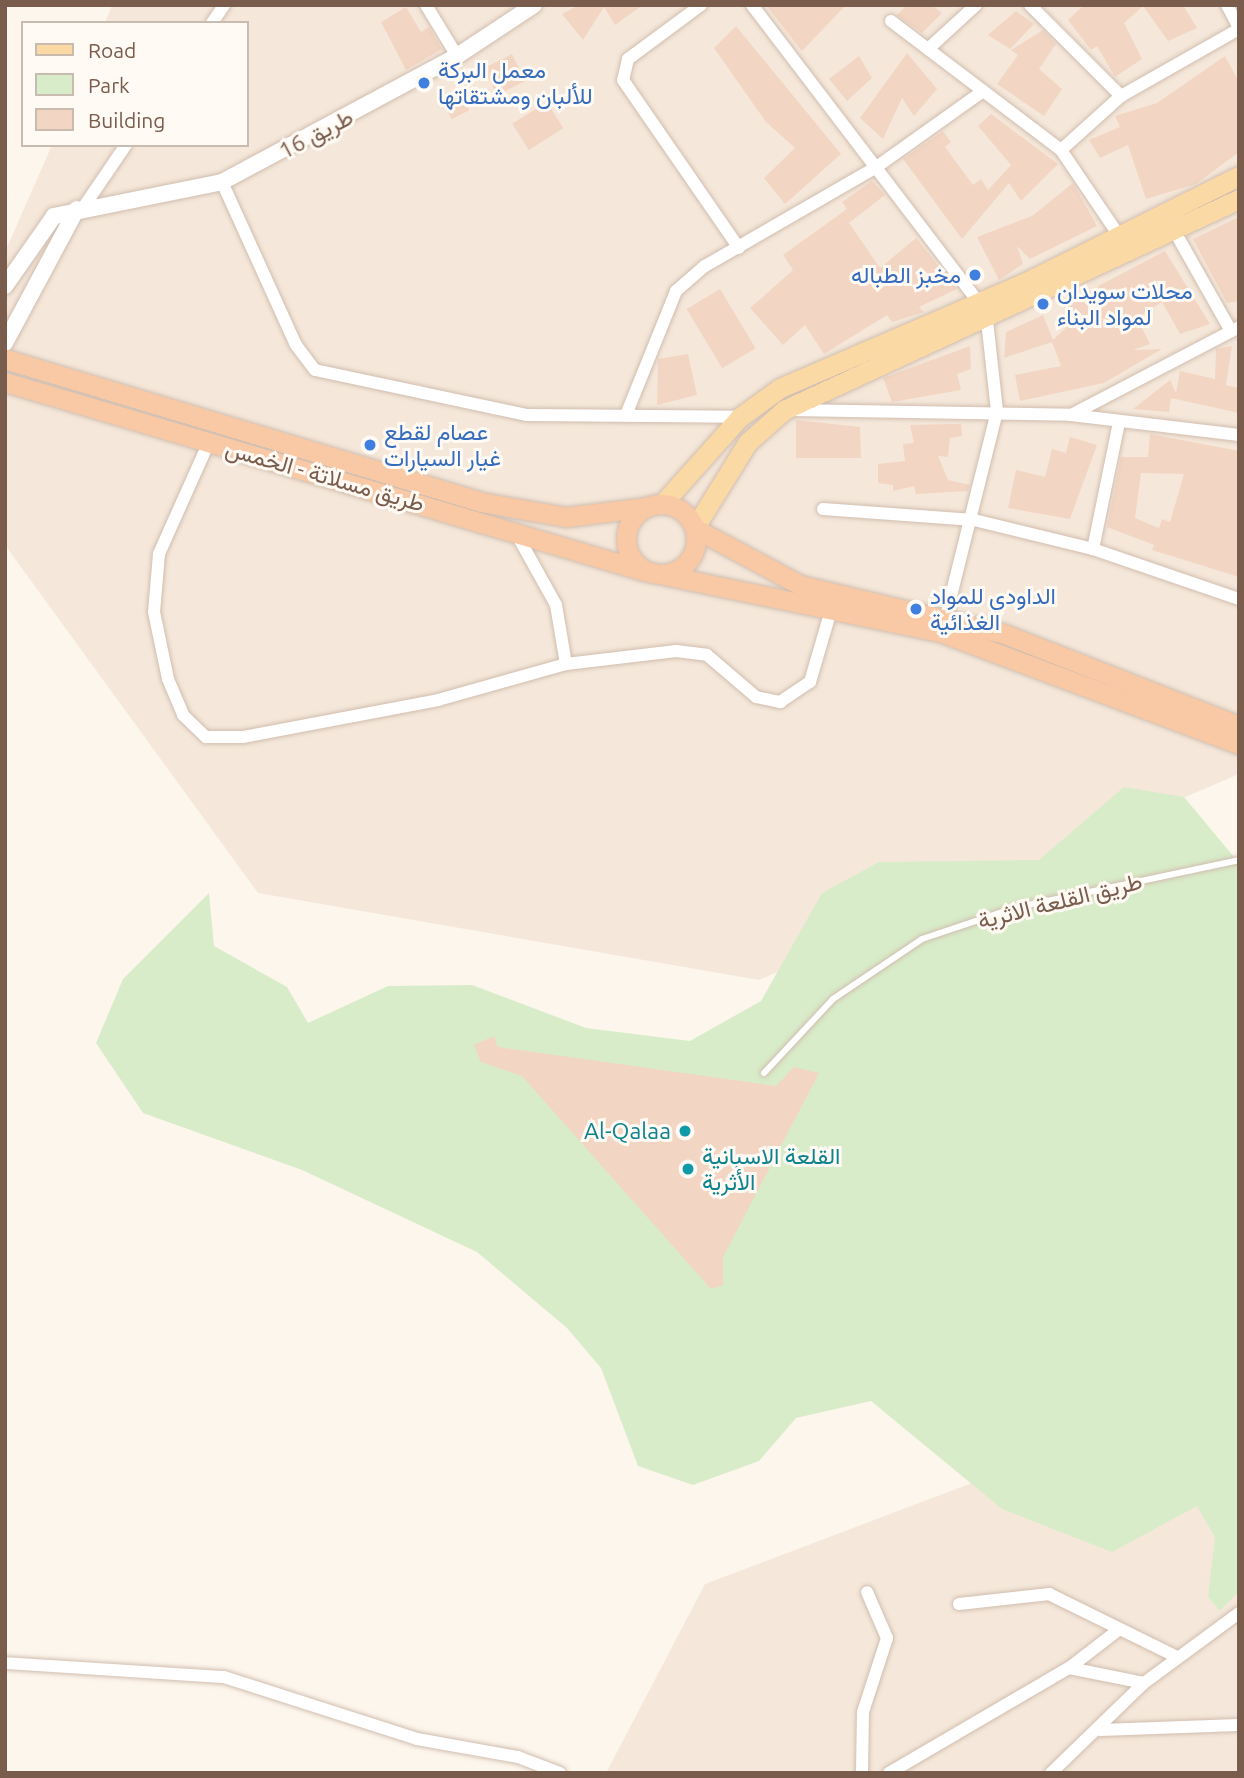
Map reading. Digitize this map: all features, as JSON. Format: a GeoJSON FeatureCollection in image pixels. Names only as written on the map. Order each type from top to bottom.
{"type":"FeatureCollection","features":[{"type":"Feature","properties":{"kind":"highway","name":"طريق مسلاتة - الخمس"},"geometry":{"type":"LineString","coordinates":[[5,359],[481,502],[566,517],[655,505]]}},
{"type":"Feature","properties":{"kind":"highway","name":"طريق مسلاتة - الخمس"},"geometry":{"type":"LineString","coordinates":[[5,382],[654,573],[831,610],[944,625]]}},
{"type":"Feature","properties":{"kind":"highway"},"geometry":{"type":"LineString","coordinates":[[695,528],[691,559],[654,573],[626,544],[630,522],[655,505],[683,510],[695,528],[809,589],[1072,657],[1239,726]]}},
{"type":"Feature","properties":{"kind":"highway"},"geometry":{"type":"LineString","coordinates":[[944,625],[1239,744]]}},
{"type":"Feature","properties":{"kind":"main road"},"geometry":{"type":"LineString","coordinates":[[655,505],[740,417],[780,388],[1120,237],[1239,176]]}},
{"type":"Feature","properties":{"kind":"main road"},"geometry":{"type":"LineString","coordinates":[[695,528],[748,442],[784,410],[838,379],[987,320],[1239,199]]}},
{"type":"Feature","properties":{"kind":"street"},"geometry":{"type":"LineString","coordinates":[[213,21],[225,5]]}},
{"type":"Feature","properties":{"kind":"street"},"geometry":{"type":"LineString","coordinates":[[426,5],[457,57]]}},
{"type":"Feature","properties":{"kind":"street","name":"طريق 16"},"geometry":{"type":"LineString","coordinates":[[5,286],[40,230],[54,216],[81,207],[222,182],[457,57],[534,5]]}},
{"type":"Feature","properties":{"kind":"street"},"geometry":{"type":"LineString","coordinates":[[701,5],[628,59],[623,80],[739,248]]}},
{"type":"Feature","properties":{"kind":"street"},"geometry":{"type":"LineString","coordinates":[[752,5],[878,166],[978,302]]}},
{"type":"Feature","properties":{"kind":"street"},"geometry":{"type":"LineString","coordinates":[[928,49],[976,5]]}},
{"type":"Feature","properties":{"kind":"street"},"geometry":{"type":"LineString","coordinates":[[1030,5],[1121,96]]}},
{"type":"Feature","properties":{"kind":"street"},"geometry":{"type":"LineString","coordinates":[[1061,150],[1121,96],[1239,29],[1227,5]]}},
{"type":"Feature","properties":{"kind":"street"},"geometry":{"type":"LineString","coordinates":[[891,20],[1061,150],[1120,237]]}},
{"type":"Feature","properties":{"kind":"street"},"geometry":{"type":"LineString","coordinates":[[626,415],[676,291],[739,248],[878,166],[983,91]]}},
{"type":"Feature","properties":{"kind":"street"},"geometry":{"type":"LineString","coordinates":[[5,344],[81,207],[126,147]]}},
{"type":"Feature","properties":{"kind":"street"},"geometry":{"type":"LineString","coordinates":[[222,182],[296,345],[315,370],[527,415],[740,417]]}},
{"type":"Feature","properties":{"kind":"street"},"geometry":{"type":"LineString","coordinates":[[1071,415],[1235,329],[1175,232]]}},
{"type":"Feature","properties":{"kind":"street"},"geometry":{"type":"LineString","coordinates":[[944,625],[974,520],[997,411],[987,320]]}},
{"type":"Feature","properties":{"kind":"street"},"geometry":{"type":"LineString","coordinates":[[784,410],[997,411],[1071,415],[1239,435]]}},
{"type":"Feature","properties":{"kind":"street"},"geometry":{"type":"LineString","coordinates":[[1093,550],[1119,422]]}},
{"type":"Feature","properties":{"kind":"street"},"geometry":{"type":"LineString","coordinates":[[209,442],[159,554],[154,612],[167,679],[183,715],[206,737],[243,737],[438,700],[566,664],[698,651],[756,697],[780,702],[810,682],[831,610]]}},
{"type":"Feature","properties":{"kind":"street"},"geometry":{"type":"LineString","coordinates":[[823,509],[974,520],[1093,550],[1239,599]]}},
{"type":"Feature","properties":{"kind":"street"},"geometry":{"type":"LineString","coordinates":[[516,533],[556,605],[566,664]]}},
{"type":"Feature","properties":{"kind":"street"},"geometry":{"type":"LineString","coordinates":[[862,1773],[863,1712],[887,1638],[867,1592]]}},
{"type":"Feature","properties":{"kind":"street"},"geometry":{"type":"LineString","coordinates":[[959,1604],[1049,1594],[1117,1630],[1177,1657]]}},
{"type":"Feature","properties":{"kind":"street"},"geometry":{"type":"LineString","coordinates":[[1051,1773],[1100,1730],[1144,1683],[1239,1613]]}},
{"type":"Feature","properties":{"kind":"street"},"geometry":{"type":"LineString","coordinates":[[889,1773],[1069,1668],[1117,1630]]}},
{"type":"Feature","properties":{"kind":"street"},"geometry":{"type":"LineString","coordinates":[[5,1663],[224,1677],[417,1739],[518,1758],[560,1773]]}},
{"type":"Feature","properties":{"kind":"street"},"geometry":{"type":"LineString","coordinates":[[1069,1668],[1144,1683]]}},
{"type":"Feature","properties":{"kind":"street"},"geometry":{"type":"LineString","coordinates":[[1100,1730],[1239,1725]]}},
{"type":"Feature","properties":{"kind":"lane","name":"طريق القلعة الاثرية"},"geometry":{"type":"LineString","coordinates":[[764,1073],[833,999],[922,939],[1014,908],[1239,860]]}},
{"type":"Feature","properties":{"kind":"shaded area"},"geometry":{"type":"Polygon","coordinates":[[[112,5],[1239,5],[1239,774],[759,980],[258,893],[5,545],[5,252],[51,147],[248,147],[248,21],[106,21],[112,5]]]}},
{"type":"Feature","properties":{"kind":"shaded area"},"geometry":{"type":"Polygon","coordinates":[[[1239,1382],[1239,1773],[606,1773],[705,1584],[1239,1382]]]}},
{"type":"Feature","properties":{"kind":"green space"},"geometry":{"type":"Polygon","coordinates":[[[1124,787],[1184,797],[1239,863],[1239,1591],[1220,1611],[1208,1597],[1215,1537],[1197,1506],[1112,1552],[1002,1509],[871,1401],[796,1418],[759,1461],[693,1485],[638,1466],[601,1368],[567,1328],[477,1252],[302,1170],[143,1113],[96,1043],[123,979],[209,893],[214,946],[287,987],[308,1023],[388,986],[472,985],[586,1028],[690,1041],[761,1001],[822,893],[879,862],[1039,860],[1124,787]]]}},
{"type":"Feature","properties":{"kind":"building"},"geometry":{"type":"Polygon","coordinates":[[[579,5],[643,5],[615,25],[604,7],[583,40],[562,14],[579,5]]]}},
{"type":"Feature","properties":{"kind":"building"},"geometry":{"type":"Polygon","coordinates":[[[766,5],[846,5],[802,51],[766,5]]]}},
{"type":"Feature","properties":{"kind":"building"},"geometry":{"type":"Polygon","coordinates":[[[907,5],[932,5],[942,13],[922,33],[897,15],[907,5]]]}},
{"type":"Feature","properties":{"kind":"building"},"geometry":{"type":"Polygon","coordinates":[[[1084,5],[1183,5],[1197,28],[1168,41],[1143,6],[1124,23],[1142,59],[1115,77],[1097,46],[1091,50],[1068,20],[1084,5]]]}},
{"type":"Feature","properties":{"kind":"building"},"geometry":{"type":"Polygon","coordinates":[[[406,7],[421,32],[429,27],[442,49],[406,70],[381,22],[406,7]]]}},
{"type":"Feature","properties":{"kind":"building"},"geometry":{"type":"Polygon","coordinates":[[[1016,11],[1034,24],[1010,49],[988,35],[1016,11]]]}},
{"type":"Feature","properties":{"kind":"building"},"geometry":{"type":"Polygon","coordinates":[[[736,26],[841,154],[785,204],[764,178],[795,148],[766,122],[714,48],[736,26]]]}},
{"type":"Feature","properties":{"kind":"building"},"geometry":{"type":"Polygon","coordinates":[[[1043,30],[1056,44],[1039,69],[1062,89],[1044,116],[997,84],[1018,55],[1011,50],[1043,30]]]}},
{"type":"Feature","properties":{"kind":"building"},"geometry":{"type":"Polygon","coordinates":[[[907,53],[937,89],[914,116],[902,98],[883,139],[860,118],[907,53]]]}},
{"type":"Feature","properties":{"kind":"building"},"geometry":{"type":"Polygon","coordinates":[[[512,54],[526,81],[497,95],[483,69],[512,54]]]}},
{"type":"Feature","properties":{"kind":"building"},"geometry":{"type":"Polygon","coordinates":[[[859,56],[872,78],[847,101],[829,79],[859,56]]]}},
{"type":"Feature","properties":{"kind":"building"},"geometry":{"type":"Polygon","coordinates":[[[1225,56],[1239,82],[1239,152],[1196,184],[1146,199],[1128,145],[1100,158],[1089,140],[1120,127],[1115,116],[1157,103],[1225,56]]]}},
{"type":"Feature","properties":{"kind":"building"},"geometry":{"type":"Polygon","coordinates":[[[458,88],[469,110],[452,119],[440,97],[458,88]]]}},
{"type":"Feature","properties":{"kind":"building"},"geometry":{"type":"Polygon","coordinates":[[[547,102],[563,128],[529,150],[512,124],[547,102]]]}},
{"type":"Feature","properties":{"kind":"building"},"geometry":{"type":"Polygon","coordinates":[[[991,114],[1058,164],[1021,201],[1009,183],[962,239],[903,159],[943,131],[951,142],[945,147],[973,185],[981,179],[988,190],[1011,165],[978,126],[991,114]]]}},
{"type":"Feature","properties":{"kind":"building"},"geometry":{"type":"Polygon","coordinates":[[[872,181],[885,195],[849,223],[880,268],[916,238],[957,289],[919,307],[924,312],[892,322],[887,315],[824,354],[805,325],[783,345],[750,308],[793,270],[783,255],[847,209],[842,202],[872,181]]]}},
{"type":"Feature","properties":{"kind":"building"},"geometry":{"type":"Polygon","coordinates":[[[1073,183],[1097,226],[1030,259],[1017,246],[1023,264],[999,280],[977,237],[1032,216],[1073,183]]]}},
{"type":"Feature","properties":{"kind":"building"},"geometry":{"type":"Polygon","coordinates":[[[1239,217],[1239,301],[1227,303],[1193,239],[1239,217]]]}},
{"type":"Feature","properties":{"kind":"building"},"geometry":{"type":"Polygon","coordinates":[[[1165,251],[1210,324],[1180,334],[1162,302],[1137,318],[1150,344],[1133,350],[1162,349],[1104,383],[1020,401],[1015,375],[1061,366],[1052,342],[1004,358],[1006,332],[1043,315],[1053,340],[1073,321],[1062,305],[1165,251]]]}},
{"type":"Feature","properties":{"kind":"building"},"geometry":{"type":"Polygon","coordinates":[[[720,289],[756,348],[722,368],[687,309],[720,289]]]}},
{"type":"Feature","properties":{"kind":"building"},"geometry":{"type":"Polygon","coordinates":[[[970,346],[971,369],[957,374],[961,390],[892,402],[883,378],[970,346]]]}},
{"type":"Feature","properties":{"kind":"building"},"geometry":{"type":"Polygon","coordinates":[[[1232,346],[1226,385],[1239,388],[1239,413],[1171,398],[1169,412],[1133,409],[1170,380],[1176,393],[1180,371],[1215,379],[1216,349],[1232,346]]]}},
{"type":"Feature","properties":{"kind":"building"},"geometry":{"type":"Polygon","coordinates":[[[688,354],[697,395],[657,405],[658,359],[688,354]]]}},
{"type":"Feature","properties":{"kind":"building"},"geometry":{"type":"Polygon","coordinates":[[[796,420],[860,427],[861,458],[796,458],[796,420]]]}},
{"type":"Feature","properties":{"kind":"building"},"geometry":{"type":"Polygon","coordinates":[[[961,424],[962,436],[950,438],[948,457],[938,456],[948,480],[970,485],[968,491],[916,494],[914,486],[893,491],[893,485],[878,483],[878,464],[905,461],[903,444],[914,443],[910,425],[961,424]]]}},
{"type":"Feature","properties":{"kind":"building"},"geometry":{"type":"Polygon","coordinates":[[[1150,434],[1239,451],[1239,577],[1152,550],[1154,545],[1107,527],[1121,457],[1148,457],[1150,434]],[[1141,473],[1135,518],[1159,528],[1162,519],[1170,522],[1184,474],[1141,473]]]}},
{"type":"Feature","properties":{"kind":"building"},"geometry":{"type":"Polygon","coordinates":[[[1070,437],[1097,445],[1070,519],[1008,508],[1016,470],[1045,477],[1052,449],[1066,453],[1070,437]]]}},
{"type":"Feature","properties":{"kind":"building","name":"القلعة الاسبانية الأثرية"},"geometry":{"type":"Polygon","coordinates":[[[494,1036],[498,1047],[776,1086],[794,1067],[819,1073],[723,1257],[723,1285],[711,1289],[522,1076],[481,1062],[474,1045],[494,1036]]]}},
{"type":"Feature","properties":{"kind":"place","name":"معمل البركة للألبان ومشتقاتها"},"geometry":{"type":"Point","coordinates":[424,83]}},
{"type":"Feature","properties":{"kind":"place","name":"مخبز الطباله"},"geometry":{"type":"Point","coordinates":[975,275]}},
{"type":"Feature","properties":{"kind":"place","name":"محلات سويدان لمواد البناء"},"geometry":{"type":"Point","coordinates":[1043,304]}},
{"type":"Feature","properties":{"kind":"place","name":"عصام لقطع غيار السيارات"},"geometry":{"type":"Point","coordinates":[370,445]}},
{"type":"Feature","properties":{"kind":"place","name":"الداودي للمواد الغذائية"},"geometry":{"type":"Point","coordinates":[916,609]}},
{"type":"Feature","properties":{"kind":"place","name":"Al-Qalaa"},"geometry":{"type":"Point","coordinates":[685,1131]}},
{"type":"Feature","properties":{"kind":"place","name":"القلعة الاسبانية الأثرية"},"geometry":{"type":"Point","coordinates":[688,1169]}}]}
